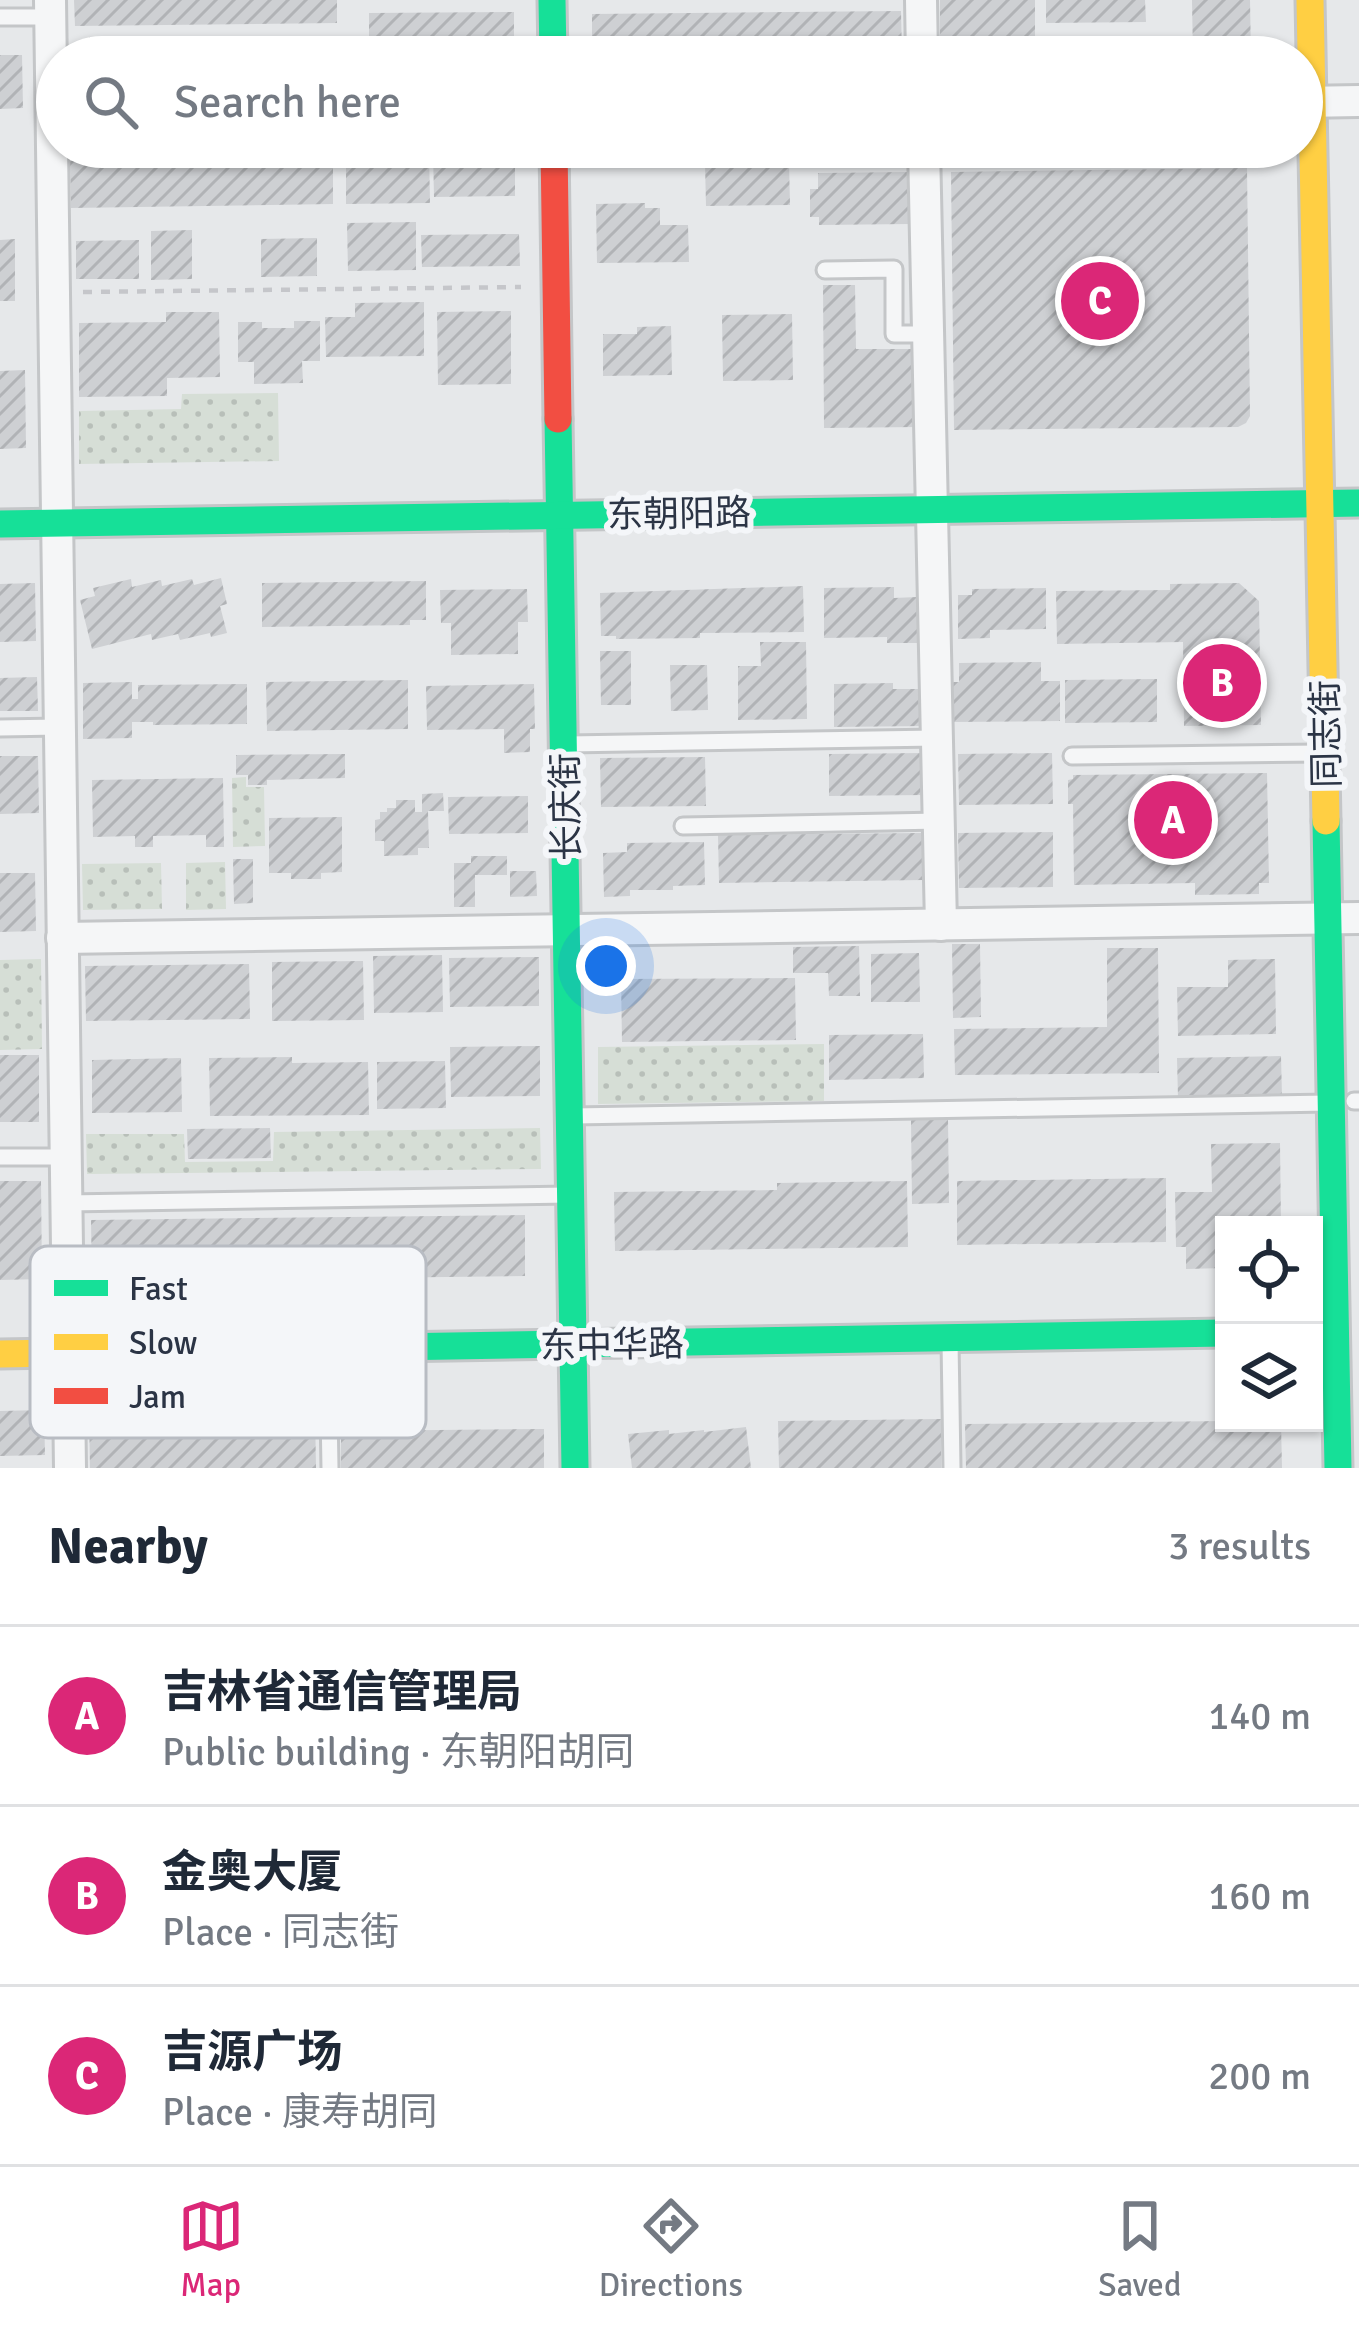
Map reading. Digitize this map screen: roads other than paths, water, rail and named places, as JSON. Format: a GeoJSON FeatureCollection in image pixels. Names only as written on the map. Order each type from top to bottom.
{"type":"FeatureCollection","features":[{"type":"Feature","properties":{"kind":"street"},"geometry":{"type":"LineString","coordinates":[[552,0],[553,36]]}},
{"type":"Feature","properties":{"kind":"street"},"geometry":{"type":"LineString","coordinates":[[922,0],[922,36]]}},
{"type":"Feature","properties":{"kind":"street","name":"同志街"},"geometry":{"type":"LineString","coordinates":[[1310,0],[1316,36]]}},
{"type":"Feature","properties":{"kind":"street","name":"同志街"},"geometry":{"type":"LineString","coordinates":[[1334,0],[1327,101],[1341,503],[1348,1102],[1338,1468]]}},
{"type":"Feature","properties":{"kind":"street"},"geometry":{"type":"LineString","coordinates":[[54,168],[68,1246]]}},
{"type":"Feature","properties":{"kind":"street","name":"长庆街"},"geometry":{"type":"LineString","coordinates":[[554,168],[575,1468]]}},
{"type":"Feature","properties":{"kind":"street"},"geometry":{"type":"LineString","coordinates":[[924,168],[941,925]]}},
{"type":"Feature","properties":{"kind":"street","name":"同志街"},"geometry":{"type":"LineString","coordinates":[[1341,503],[1325,753],[1346,919]]}},
{"type":"Feature","properties":{"kind":"street","name":"东朝阳路"},"geometry":{"type":"LineString","coordinates":[[0,524],[1341,503]]}},
{"type":"Feature","properties":{"kind":"street"},"geometry":{"type":"LineString","coordinates":[[62,938],[1346,919]]}},
{"type":"Feature","properties":{"kind":"street","name":"同志街"},"geometry":{"type":"LineString","coordinates":[[1342,1331],[1359,1385]]}},
{"type":"Feature","properties":{"kind":"street","name":"东中华路"},"geometry":{"type":"LineString","coordinates":[[426,1346],[1215,1333]]}},
{"type":"Feature","properties":{"kind":"street","name":"东中华路"},"geometry":{"type":"LineString","coordinates":[[0,1354],[30,1354]]}},
{"type":"Feature","properties":{"kind":"street"},"geometry":{"type":"LineString","coordinates":[[70,1438],[70,1468]]}},
{"type":"Feature","properties":{"kind":"lane"},"geometry":{"type":"LineString","coordinates":[[0,17],[50,8]]}},
{"type":"Feature","properties":{"kind":"lane"},"geometry":{"type":"LineString","coordinates":[[825,270],[894,269],[894,334],[927,334]]}},
{"type":"Feature","properties":{"kind":"lane"},"geometry":{"type":"LineString","coordinates":[[0,728],[59,727]]}},
{"type":"Feature","properties":{"kind":"lane"},"geometry":{"type":"LineString","coordinates":[[564,744],[937,738]]}},
{"type":"Feature","properties":{"kind":"lane"},"geometry":{"type":"LineString","coordinates":[[1072,756],[1325,753]]}},
{"type":"Feature","properties":{"kind":"lane"},"geometry":{"type":"LineString","coordinates":[[683,826],[939,821]]}},
{"type":"Feature","properties":{"kind":"lane"},"geometry":{"type":"LineString","coordinates":[[570,1116],[1348,1102]]}},
{"type":"Feature","properties":{"kind":"lane"},"geometry":{"type":"LineString","coordinates":[[0,1157],[66,1156]]}},
{"type":"Feature","properties":{"kind":"lane"},"geometry":{"type":"LineString","coordinates":[[67,1203],[571,1195]]}},
{"type":"Feature","properties":{"kind":"lane"},"geometry":{"type":"LineString","coordinates":[[950,1338],[952,1468]]}},
{"type":"Feature","properties":{"kind":"lane"},"geometry":{"type":"LineString","coordinates":[[330,1438],[330,1468]]}},
{"type":"Feature","properties":{"kind":"place","name":"吉源广场"},"geometry":{"type":"Point","coordinates":[1100,301]}},
{"type":"Feature","properties":{"kind":"place","name":"金奥大厦"},"geometry":{"type":"Point","coordinates":[1222,683]}},
{"type":"Feature","properties":{"kind":"place","name":"吉林省通信管理局"},"geometry":{"type":"Point","coordinates":[1173,820]}}]}
